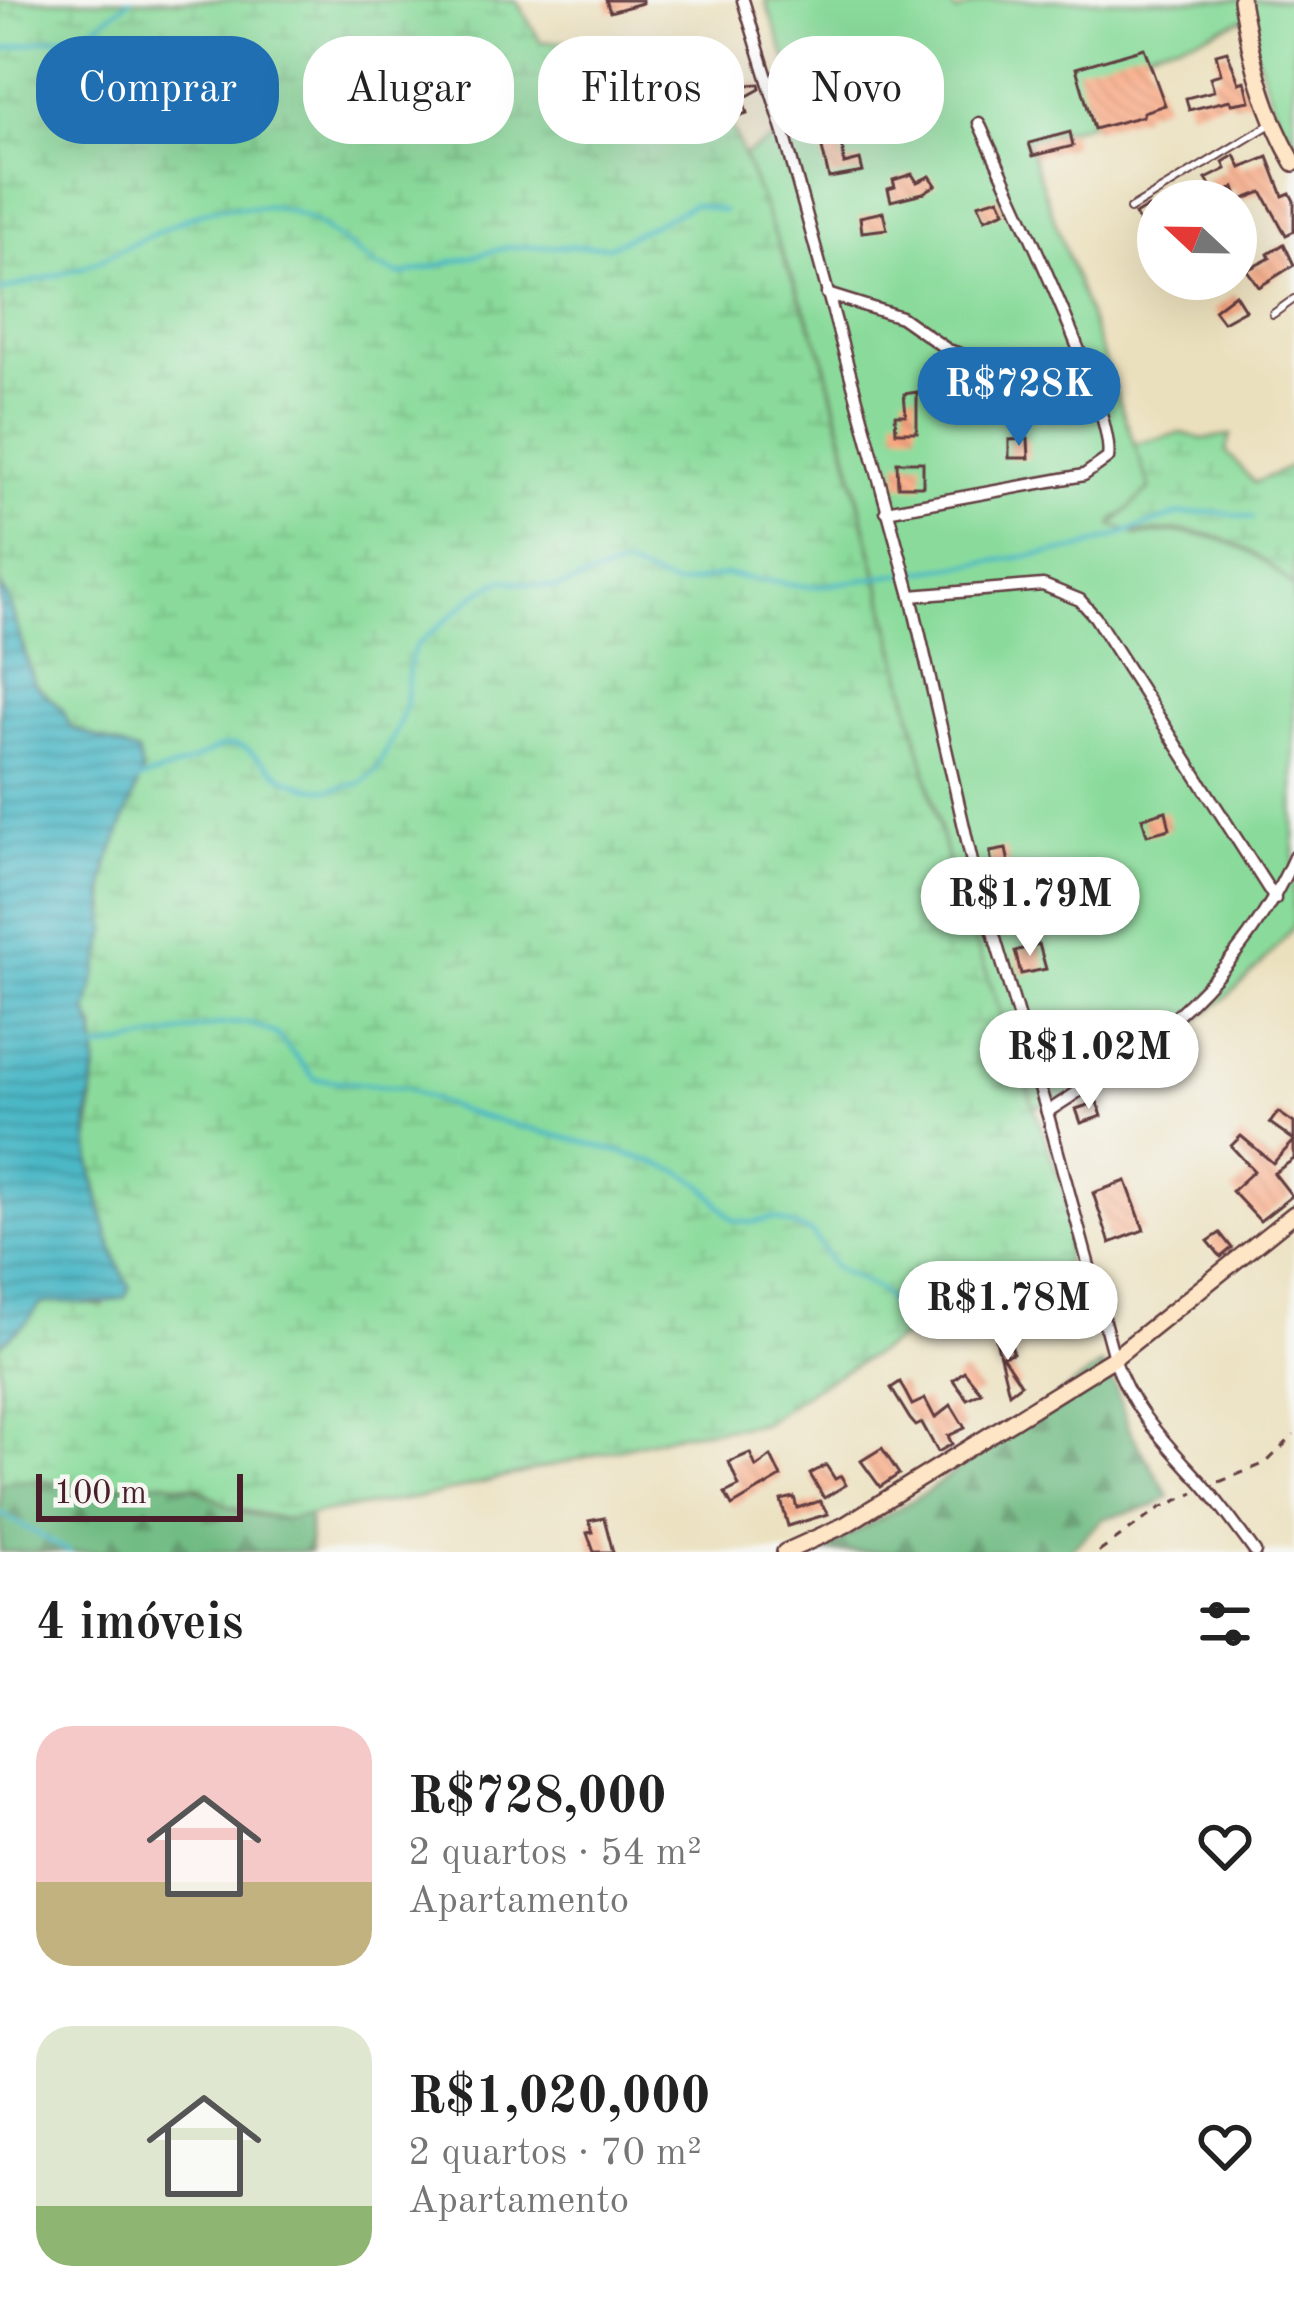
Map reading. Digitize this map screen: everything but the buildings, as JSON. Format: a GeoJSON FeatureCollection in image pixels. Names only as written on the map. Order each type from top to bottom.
{"type":"FeatureCollection","features":[{"type":"Feature","properties":{"kind":"street"},"geometry":{"type":"LineString","coordinates":[[743,0],[911,596],[972,862],[1122,1383],[1145,1421],[1255,1552]]}},
{"type":"Feature","properties":{"kind":"street"},"geometry":{"type":"LineString","coordinates":[[1241,0],[1271,124],[1294,163]]}},
{"type":"Feature","properties":{"kind":"street"},"geometry":{"type":"LineString","coordinates":[[886,511],[1084,475],[1102,466],[1110,451],[1109,433],[1088,376],[979,123]]}},
{"type":"Feature","properties":{"kind":"street"},"geometry":{"type":"LineString","coordinates":[[827,294],[901,317],[949,350],[981,361],[1088,376]]}},
{"type":"Feature","properties":{"kind":"street"},"geometry":{"type":"LineString","coordinates":[[911,596],[1043,585],[1080,600],[1275,899]]}},
{"type":"Feature","properties":{"kind":"street"},"geometry":{"type":"LineString","coordinates":[[1047,1112],[1109,1073],[1224,972],[1275,899],[1294,857]]}},
{"type":"Feature","properties":{"kind":"street"},"geometry":{"type":"LineString","coordinates":[[785,1552],[844,1526],[1114,1358],[1294,1214]]}},
{"type":"Feature","properties":{"kind":"lane"},"geometry":{"type":"LineString","coordinates":[[1130,209],[1271,124]]}},
{"type":"Feature","properties":{"kind":"lane"},"geometry":{"type":"LineString","coordinates":[[1273,314],[1294,299]]}},
{"type":"Feature","properties":{"kind":"green space"},"geometry":{"type":"Polygon","coordinates":[[[0,0],[516,0],[538,37],[538,144],[739,144],[823,357],[950,870],[1075,1223],[1064,1266],[1019,1289],[966,1302],[812,1389],[762,1424],[678,1434],[434,1495],[285,1519],[229,1507],[198,1487],[164,1482],[77,1486],[41,1480],[0,1485],[0,1345],[28,1321],[39,1304],[62,1300],[103,1306],[120,1273],[108,1242],[88,1147],[96,1064],[95,1028],[87,1013],[107,908],[110,854],[138,753],[71,728],[63,710],[35,684],[0,586],[0,0]]]}},
{"type":"Feature","properties":{"kind":"green space"},"geometry":{"type":"Polygon","coordinates":[[[765,0],[947,0],[956,12],[987,0],[1294,0],[1294,146],[1273,105],[1244,19],[1201,36],[1105,61],[1117,116],[1026,140],[1150,488],[1132,509],[1114,519],[1137,536],[1182,533],[1223,540],[1260,559],[1294,588],[1294,925],[1245,981],[1177,1036],[1103,1081],[1034,1107],[950,870],[824,357],[743,156],[768,143],[944,144],[944,36],[778,36],[765,0]]]}},
{"type":"Feature","properties":{"kind":"green space"},"geometry":{"type":"Polygon","coordinates":[[[1182,433],[1202,439],[1231,435],[1226,451],[1254,483],[1294,465],[1294,588],[1267,563],[1221,538],[1186,531],[1134,532],[1112,525],[1150,488],[1134,444],[1182,433]]]}},
{"type":"Feature","properties":{"kind":"green space"},"geometry":{"type":"Polygon","coordinates":[[[1102,1364],[1116,1388],[1129,1429],[1169,1496],[1154,1506],[1104,1518],[1068,1552],[821,1552],[927,1492],[1102,1364]]]}},
{"type":"Feature","properties":{"kind":"green space"},"geometry":{"type":"Polygon","coordinates":[[[41,1480],[174,1483],[244,1513],[309,1515],[310,1552],[0,1552],[0,1485],[41,1480]]]}},
{"type":"Feature","properties":{"kind":"water"},"geometry":{"type":"Polygon","coordinates":[[[0,586],[8,598],[34,684],[63,710],[71,728],[138,753],[142,773],[107,867],[107,931],[87,1013],[96,1040],[88,1124],[91,1160],[107,1232],[130,1286],[125,1297],[114,1301],[40,1304],[0,1345],[0,586]]]}},
{"type":"Feature","properties":{"kind":"waterway"},"geometry":{"type":"LineString","coordinates":[[0,50],[89,31],[130,0]]}},
{"type":"Feature","properties":{"kind":"waterway"},"geometry":{"type":"LineString","coordinates":[[0,291],[85,267],[218,208],[273,207],[293,212],[315,222],[376,266],[401,275],[509,247],[610,246],[694,204],[723,211]]}},
{"type":"Feature","properties":{"kind":"waterway"},"geometry":{"type":"LineString","coordinates":[[136,781],[235,745],[306,787],[329,790],[361,783],[376,771],[398,726],[410,658],[417,645],[479,592],[503,580],[557,588],[624,566],[675,586],[725,575],[812,587],[1078,549],[1179,514],[1217,512],[1253,518]]}},
{"type":"Feature","properties":{"kind":"waterway"},"geometry":{"type":"LineString","coordinates":[[90,1051],[222,1024],[249,1023],[276,1034],[315,1079],[406,1088],[464,1112],[681,1172],[702,1184],[733,1220],[750,1223],[773,1218],[812,1233],[834,1267],[887,1298],[905,1334]]}},
{"type":"Feature","properties":{"kind":"waterway"},"geometry":{"type":"LineString","coordinates":[[0,1513],[70,1552]]}}]}
